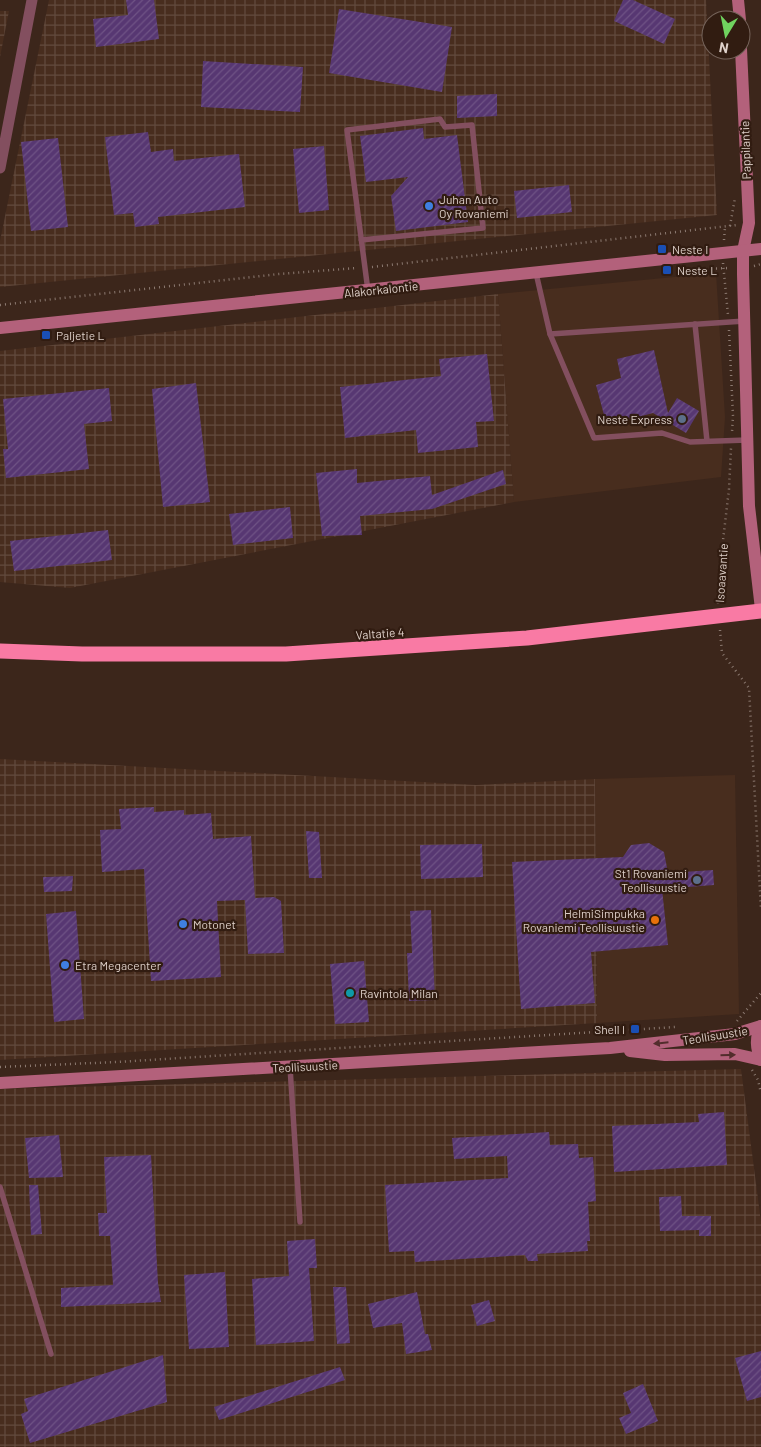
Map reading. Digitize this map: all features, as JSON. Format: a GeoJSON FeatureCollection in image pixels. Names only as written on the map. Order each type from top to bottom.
{"type":"FeatureCollection","features":[{"type":"Feature","properties":{"kind":"highway","name":"Valtatie 4"},"geometry":{"type":"LineString","coordinates":[[0,651],[82,654],[286,654],[527,638],[761,610]]}},
{"type":"Feature","properties":{"kind":"street"},"geometry":{"type":"LineString","coordinates":[[0,168],[32,0]]}},
{"type":"Feature","properties":{"kind":"street","name":"Pappilantie"},"geometry":{"type":"LineString","coordinates":[[742,60],[749,223],[743,251]]}},
{"type":"Feature","properties":{"kind":"street","name":"Alakorkalontie"},"geometry":{"type":"LineString","coordinates":[[0,328],[761,249]]}},
{"type":"Feature","properties":{"kind":"street"},"geometry":{"type":"LineString","coordinates":[[743,251],[749,506],[761,610]]}},
{"type":"Feature","properties":{"kind":"street"},"geometry":{"type":"LineString","coordinates":[[761,1026],[756,1040],[761,1060]]}},
{"type":"Feature","properties":{"kind":"street","name":"Teollisuustie"},"geometry":{"type":"LineString","coordinates":[[0,1083],[610,1048],[734,1034],[761,1026]]}},
{"type":"Feature","properties":{"kind":"street","name":"Teollisuustie"},"geometry":{"type":"LineString","coordinates":[[610,1048],[665,1055],[735,1054],[761,1060]]}},
{"type":"Feature","properties":{"kind":"lane"},"geometry":{"type":"LineString","coordinates":[[361,240],[483,228],[472,125],[445,127],[440,119],[347,130],[361,240],[368,291]]}},
{"type":"Feature","properties":{"kind":"lane"},"geometry":{"type":"LineString","coordinates":[[536,273],[550,334],[594,438],[662,433],[690,442],[747,440]]}},
{"type":"Feature","properties":{"kind":"lane"},"geometry":{"type":"LineString","coordinates":[[550,334],[745,321]]}},
{"type":"Feature","properties":{"kind":"lane"},"geometry":{"type":"LineString","coordinates":[[695,324],[707,441]]}},
{"type":"Feature","properties":{"kind":"lane"},"geometry":{"type":"LineString","coordinates":[[290,1067],[300,1222]]}},
{"type":"Feature","properties":{"kind":"lane"},"geometry":{"type":"LineString","coordinates":[[0,1187],[50,1354]]}},
{"type":"Feature","properties":{"kind":"path","name":"Isoaavantie"},"geometry":{"type":"LineString","coordinates":[[725,227],[722,253],[729,322],[733,416],[729,489],[718,595],[719,616],[722,653],[749,688],[761,910]]}},
{"type":"Feature","properties":{"kind":"path"},"geometry":{"type":"LineString","coordinates":[[695,269],[724,269],[761,264]]}},
{"type":"Feature","properties":{"kind":"path"},"geometry":{"type":"LineString","coordinates":[[734,1034],[734,1025],[761,993]]}},
{"type":"Feature","properties":{"kind":"path"},"geometry":{"type":"LineString","coordinates":[[0,1067],[118,1062],[684,1027]]}},
{"type":"Feature","properties":{"kind":"shaded area"},"geometry":{"type":"Polygon","coordinates":[[[49,0],[706,0],[707,10],[701,10],[701,60],[709,60],[717,215],[0,287],[0,241],[49,0]]]}},
{"type":"Feature","properties":{"kind":"shaded area"},"geometry":{"type":"Polygon","coordinates":[[[0,11],[9,11],[0,57],[0,11]]]}},
{"type":"Feature","properties":{"kind":"shaded area"},"geometry":{"type":"Polygon","coordinates":[[[716,273],[725,417],[721,477],[514,502],[498,294],[716,273]]]}},
{"type":"Feature","properties":{"kind":"shaded area"},"geometry":{"type":"Polygon","coordinates":[[[498,294],[514,502],[70,588],[0,582],[0,351],[498,294]]]}},
{"type":"Feature","properties":{"kind":"shaded area"},"geometry":{"type":"Polygon","coordinates":[[[0,759],[476,785],[595,779],[597,1023],[0,1060],[0,759]]]}},
{"type":"Feature","properties":{"kind":"shaded area"},"geometry":{"type":"Polygon","coordinates":[[[735,775],[739,1014],[597,1023],[595,779],[735,775]]]}},
{"type":"Feature","properties":{"kind":"shaded area"},"geometry":{"type":"Polygon","coordinates":[[[741,1069],[761,1222],[761,1447],[0,1447],[0,1089],[741,1069]]]}},
{"type":"Feature","properties":{"kind":"building"},"geometry":{"type":"Polygon","coordinates":[[[126,0],[154,0],[159,39],[96,47],[93,19],[128,15],[126,0]]]}},
{"type":"Feature","properties":{"kind":"building"},"geometry":{"type":"Polygon","coordinates":[[[623,0],[633,0],[675,19],[664,44],[614,21],[623,0]]]}},
{"type":"Feature","properties":{"kind":"building"},"geometry":{"type":"Polygon","coordinates":[[[339,9],[452,27],[442,92],[329,73],[339,9]]]}},
{"type":"Feature","properties":{"kind":"building"},"geometry":{"type":"Polygon","coordinates":[[[203,61],[303,67],[300,112],[201,107],[203,61]]]}},
{"type":"Feature","properties":{"kind":"building"},"geometry":{"type":"Polygon","coordinates":[[[497,94],[497,116],[457,118],[457,96],[497,94]]]}},
{"type":"Feature","properties":{"kind":"building"},"geometry":{"type":"Polygon","coordinates":[[[423,128],[424,139],[457,135],[468,222],[396,231],[391,196],[408,177],[366,182],[360,136],[423,128]]]}},
{"type":"Feature","properties":{"kind":"building"},"geometry":{"type":"Polygon","coordinates":[[[148,132],[151,152],[173,149],[174,161],[239,154],[245,207],[158,217],[159,224],[135,227],[133,213],[114,215],[105,137],[148,132]]]}},
{"type":"Feature","properties":{"kind":"building"},"geometry":{"type":"Polygon","coordinates":[[[58,138],[68,227],[31,231],[21,142],[58,138]]]}},
{"type":"Feature","properties":{"kind":"building"},"geometry":{"type":"Polygon","coordinates":[[[324,146],[329,210],[299,213],[293,149],[324,146]]]}},
{"type":"Feature","properties":{"kind":"building"},"geometry":{"type":"Polygon","coordinates":[[[569,185],[572,212],[517,218],[514,191],[569,185]]]}},
{"type":"Feature","properties":{"kind":"building"},"geometry":{"type":"Polygon","coordinates":[[[654,350],[668,413],[677,398],[699,411],[686,433],[653,413],[616,423],[604,415],[596,385],[621,378],[617,359],[654,350]]]}},
{"type":"Feature","properties":{"kind":"building"},"geometry":{"type":"Polygon","coordinates":[[[487,354],[494,421],[476,422],[478,447],[418,453],[416,430],[345,438],[340,387],[441,376],[439,359],[487,354]]]}},
{"type":"Feature","properties":{"kind":"building"},"geometry":{"type":"Polygon","coordinates":[[[196,383],[210,502],[163,507],[152,389],[196,383]]]}},
{"type":"Feature","properties":{"kind":"building"},"geometry":{"type":"Polygon","coordinates":[[[109,388],[112,421],[84,424],[89,469],[6,478],[3,449],[8,449],[3,399],[109,388]]]}},
{"type":"Feature","properties":{"kind":"building"},"geometry":{"type":"Polygon","coordinates":[[[357,469],[357,483],[430,476],[432,495],[503,470],[506,484],[432,509],[360,516],[362,535],[322,536],[316,473],[357,469]]]}},
{"type":"Feature","properties":{"kind":"building"},"geometry":{"type":"Polygon","coordinates":[[[290,507],[293,538],[233,545],[229,514],[290,507]]]}},
{"type":"Feature","properties":{"kind":"building"},"geometry":{"type":"Polygon","coordinates":[[[108,530],[112,560],[14,571],[10,541],[108,530]]]}},
{"type":"Feature","properties":{"kind":"building","name":"Motonet"},"geometry":{"type":"Polygon","coordinates":[[[154,807],[154,812],[184,810],[184,815],[211,813],[213,839],[251,836],[255,898],[274,897],[281,901],[284,953],[248,954],[245,900],[217,901],[221,977],[151,981],[144,869],[102,872],[100,830],[121,829],[119,809],[154,807]]]}},
{"type":"Feature","properties":{"kind":"building"},"geometry":{"type":"Polygon","coordinates":[[[306,831],[319,832],[322,878],[309,878],[306,831]]]}},
{"type":"Feature","properties":{"kind":"building"},"geometry":{"type":"Polygon","coordinates":[[[649,843],[664,852],[668,873],[713,870],[714,885],[662,889],[668,945],[591,952],[595,1003],[521,1009],[512,862],[623,857],[631,845],[649,843]]]}},
{"type":"Feature","properties":{"kind":"building"},"geometry":{"type":"Polygon","coordinates":[[[482,844],[483,877],[421,879],[420,845],[482,844]]]}},
{"type":"Feature","properties":{"kind":"building"},"geometry":{"type":"Polygon","coordinates":[[[73,876],[72,891],[44,892],[43,877],[73,876]]]}},
{"type":"Feature","properties":{"kind":"building"},"geometry":{"type":"Polygon","coordinates":[[[431,910],[435,1000],[409,1001],[407,953],[412,953],[410,911],[431,910]]]}},
{"type":"Feature","properties":{"kind":"building"},"geometry":{"type":"Polygon","coordinates":[[[76,911],[84,1019],[54,1022],[46,914],[76,911]]]}},
{"type":"Feature","properties":{"kind":"building","name":"Ravintola Milan"},"geometry":{"type":"Polygon","coordinates":[[[364,961],[369,1022],[335,1024],[330,964],[364,961]]]}},
{"type":"Feature","properties":{"kind":"building"},"geometry":{"type":"Polygon","coordinates":[[[724,1112],[727,1165],[614,1172],[612,1126],[699,1122],[698,1114],[724,1112]]]}},
{"type":"Feature","properties":{"kind":"building"},"geometry":{"type":"Polygon","coordinates":[[[549,1132],[550,1145],[578,1144],[579,1158],[593,1157],[596,1201],[588,1202],[590,1241],[587,1241],[588,1251],[537,1254],[538,1261],[528,1261],[525,1255],[415,1262],[414,1251],[389,1252],[385,1185],[508,1178],[507,1156],[454,1159],[452,1138],[549,1132]]]}},
{"type":"Feature","properties":{"kind":"building"},"geometry":{"type":"Polygon","coordinates":[[[59,1135],[63,1177],[29,1178],[25,1138],[59,1135]]]}},
{"type":"Feature","properties":{"kind":"building"},"geometry":{"type":"Polygon","coordinates":[[[151,1155],[158,1283],[161,1302],[61,1307],[61,1288],[113,1285],[110,1236],[99,1236],[98,1213],[107,1213],[104,1157],[151,1155]]]}},
{"type":"Feature","properties":{"kind":"building"},"geometry":{"type":"Polygon","coordinates":[[[29,1185],[38,1185],[42,1234],[31,1235],[29,1185]]]}},
{"type":"Feature","properties":{"kind":"building"},"geometry":{"type":"Polygon","coordinates":[[[681,1196],[682,1216],[711,1216],[711,1236],[699,1236],[699,1230],[660,1231],[659,1197],[681,1196]]]}},
{"type":"Feature","properties":{"kind":"building"},"geometry":{"type":"Polygon","coordinates":[[[315,1239],[317,1268],[309,1268],[314,1341],[256,1345],[252,1279],[289,1276],[287,1241],[315,1239]]]}},
{"type":"Feature","properties":{"kind":"building"},"geometry":{"type":"Polygon","coordinates":[[[225,1272],[229,1347],[189,1349],[184,1275],[225,1272]]]}},
{"type":"Feature","properties":{"kind":"building"},"geometry":{"type":"Polygon","coordinates":[[[333,1287],[346,1287],[350,1343],[337,1344],[333,1287]]]}},
{"type":"Feature","properties":{"kind":"building"},"geometry":{"type":"Polygon","coordinates":[[[417,1292],[425,1334],[428,1334],[432,1350],[406,1354],[402,1323],[373,1328],[368,1304],[417,1292]]]}},
{"type":"Feature","properties":{"kind":"building"},"geometry":{"type":"Polygon","coordinates":[[[489,1300],[495,1321],[477,1326],[471,1305],[489,1300]]]}},
{"type":"Feature","properties":{"kind":"building"},"geometry":{"type":"Polygon","coordinates":[[[761,1351],[761,1397],[747,1401],[735,1358],[761,1351]]]}},
{"type":"Feature","properties":{"kind":"building"},"geometry":{"type":"Polygon","coordinates":[[[163,1355],[167,1402],[30,1443],[21,1414],[28,1411],[24,1399],[163,1355]]]}},
{"type":"Feature","properties":{"kind":"building"},"geometry":{"type":"Polygon","coordinates":[[[340,1367],[345,1380],[219,1420],[214,1407],[340,1367]]]}},
{"type":"Feature","properties":{"kind":"building"},"geometry":{"type":"Polygon","coordinates":[[[643,1384],[658,1421],[626,1434],[619,1418],[631,1413],[623,1393],[643,1384]]]}},
{"type":"Feature","properties":{"kind":"place","name":"Juhan Auto Oy Rovaniemi"},"geometry":{"type":"Point","coordinates":[429,206]}},
{"type":"Feature","properties":{"kind":"place","name":"Neste I"},"geometry":{"type":"Point","coordinates":[662,249]}},
{"type":"Feature","properties":{"kind":"place","name":"Neste L"},"geometry":{"type":"Point","coordinates":[667,270]}},
{"type":"Feature","properties":{"kind":"place","name":"Paljetie L"},"geometry":{"type":"Point","coordinates":[46,335]}},
{"type":"Feature","properties":{"kind":"place","name":"Neste Express"},"geometry":{"type":"Point","coordinates":[682,419]}},
{"type":"Feature","properties":{"kind":"place","name":"St1 Rovaniemi Teollisuustie"},"geometry":{"type":"Point","coordinates":[697,880]}},
{"type":"Feature","properties":{"kind":"place","name":"HelmiSimpukka Rovaniemi Teollisuustie"},"geometry":{"type":"Point","coordinates":[655,920]}},
{"type":"Feature","properties":{"kind":"place","name":"Motonet"},"geometry":{"type":"Point","coordinates":[183,924]}},
{"type":"Feature","properties":{"kind":"place","name":"Etra Megacenter"},"geometry":{"type":"Point","coordinates":[65,965]}},
{"type":"Feature","properties":{"kind":"place","name":"Ravintola Milan"},"geometry":{"type":"Point","coordinates":[350,993]}},
{"type":"Feature","properties":{"kind":"place","name":"Shell I"},"geometry":{"type":"Point","coordinates":[635,1029]}}]}
